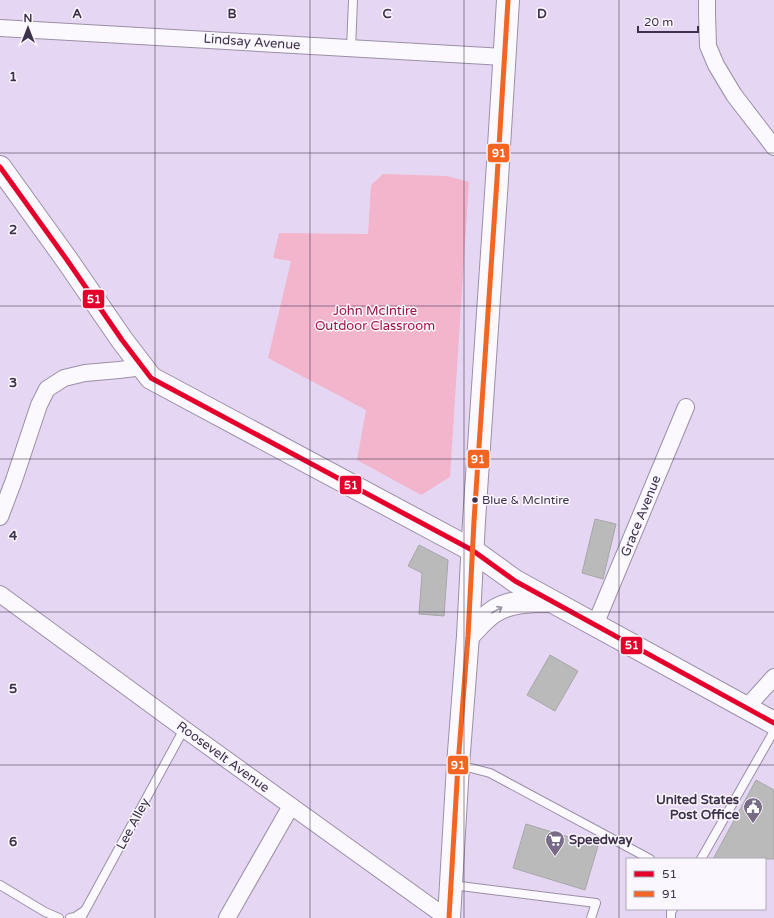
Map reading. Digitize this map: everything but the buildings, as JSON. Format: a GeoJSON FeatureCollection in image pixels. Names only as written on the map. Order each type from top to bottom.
{"type":"FeatureCollection","features":[{"type":"Feature","properties":{"kind":"main road"},"geometry":{"type":"LineString","coordinates":[[448,918],[468,636],[472,550],[508,0]]}},
{"type":"Feature","properties":{"kind":"main road"},"geometry":{"type":"LineString","coordinates":[[0,167],[122,340],[151,378],[472,550],[515,581],[774,723]]}},
{"type":"Feature","properties":{"kind":"main road"},"geometry":{"type":"LineString","coordinates":[[468,636],[493,612],[508,604],[550,600]]}},
{"type":"Feature","properties":{"kind":"street"},"geometry":{"type":"LineString","coordinates":[[708,0],[706,13],[708,46],[716,65],[734,95],[774,147]]}},
{"type":"Feature","properties":{"kind":"street","name":"Lindsay Avenue"},"geometry":{"type":"LineString","coordinates":[[0,28],[504,57]]}},
{"type":"Feature","properties":{"kind":"street"},"geometry":{"type":"LineString","coordinates":[[0,517],[39,405],[47,389],[64,378],[85,373],[143,367]]}},
{"type":"Feature","properties":{"kind":"street","name":"Grace Avenue"},"geometry":{"type":"LineString","coordinates":[[595,625],[611,590],[686,407]]}},
{"type":"Feature","properties":{"kind":"street","name":"Roosevelt Avenue"},"geometry":{"type":"LineString","coordinates":[[0,594],[184,729],[448,918]]}},
{"type":"Feature","properties":{"kind":"street"},"geometry":{"type":"LineString","coordinates":[[746,708],[774,677]]}},
{"type":"Feature","properties":{"kind":"street"},"geometry":{"type":"LineString","coordinates":[[227,918],[291,806]]}},
{"type":"Feature","properties":{"kind":"lane"},"geometry":{"type":"LineString","coordinates":[[350,48],[353,0]]}},
{"type":"Feature","properties":{"kind":"lane","name":"Lee Alley"},"geometry":{"type":"LineString","coordinates":[[81,918],[184,729]]}},
{"type":"Feature","properties":{"kind":"lane"},"geometry":{"type":"LineString","coordinates":[[702,858],[774,731]]}},
{"type":"Feature","properties":{"kind":"lane"},"geometry":{"type":"LineString","coordinates":[[458,765],[490,773],[648,858]]}},
{"type":"Feature","properties":{"kind":"lane"},"geometry":{"type":"LineString","coordinates":[[0,885],[45,912],[59,918]]}},
{"type":"Feature","properties":{"kind":"lane"},"geometry":{"type":"LineString","coordinates":[[451,885],[596,903],[591,918]]}},
{"type":"Feature","properties":{"kind":"lane"},"geometry":{"type":"LineString","coordinates":[[70,918],[75,917],[86,909]]}},
{"type":"Feature","properties":{"kind":"green space","name":"John McIntire Outdoor Classroom"},"geometry":{"type":"Polygon","coordinates":[[[383,174],[447,176],[469,182],[450,477],[421,495],[357,460],[366,410],[268,358],[291,261],[273,258],[279,233],[368,234],[371,185],[383,174]]]}},
{"type":"Feature","properties":{"kind":"transit line","name":"91"},"geometry":{"type":"LineString","coordinates":[[449,918],[508,0]]}},
{"type":"Feature","properties":{"kind":"transit line","name":"51"},"geometry":{"type":"LineString","coordinates":[[0,167],[122,340],[151,378],[472,550],[515,581],[774,723]]}},
{"type":"Feature","properties":{"kind":"place","name":"Blue & McIntire"},"geometry":{"type":"Point","coordinates":[475,500]}},
{"type":"Feature","properties":{"kind":"place","name":"United States Post Office"},"geometry":{"type":"Point","coordinates":[753,824]}},
{"type":"Feature","properties":{"kind":"place","name":"Speedway"},"geometry":{"type":"Point","coordinates":[555,857]}}]}
